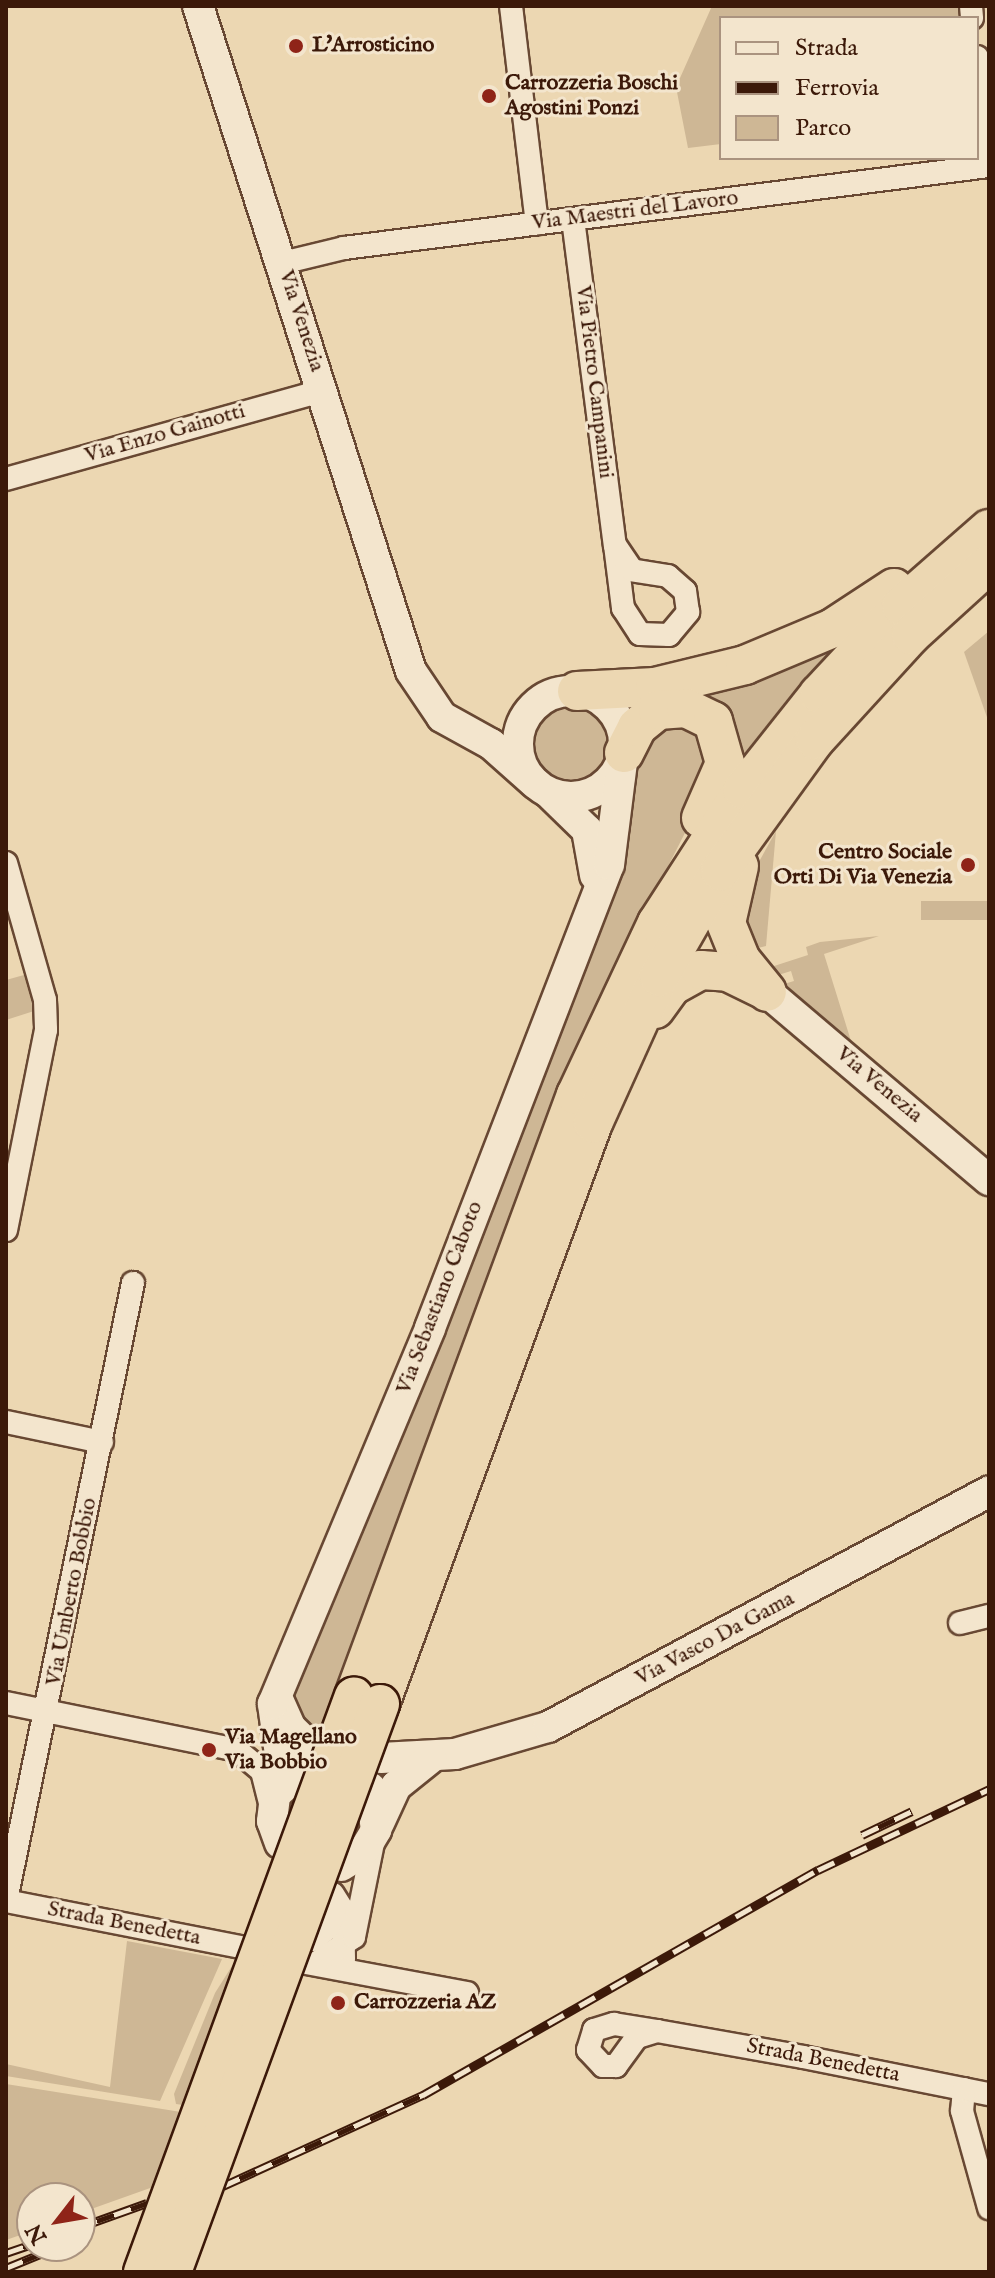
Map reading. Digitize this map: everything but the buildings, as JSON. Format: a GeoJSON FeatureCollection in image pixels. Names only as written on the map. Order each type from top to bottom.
{"type":"FeatureCollection","features":[{"type":"Feature","properties":{"kind":"highway"},"geometry":{"type":"LineString","coordinates":[[560,695],[676,684],[782,651],[864,610],[989,517]]}},
{"type":"Feature","properties":{"kind":"highway"},"geometry":{"type":"LineString","coordinates":[[602,1033],[677,890],[768,756],[872,635],[989,529]]}},
{"type":"Feature","properties":{"kind":"highway"},"geometry":{"type":"LineString","coordinates":[[143,2272],[629,1037],[698,906],[766,804],[856,692],[989,564]]}},
{"type":"Feature","properties":{"kind":"highway"},"geometry":{"type":"LineString","coordinates":[[767,992],[731,941],[726,896],[754,841],[856,692]]}},
{"type":"Feature","properties":{"kind":"highway"},"geometry":{"type":"LineString","coordinates":[[172,2272],[367,1700],[631,946],[725,763],[719,730],[686,708],[650,714],[623,758]]}},
{"type":"Feature","properties":{"kind":"highway"},"geometry":{"type":"LineString","coordinates":[[579,1161],[672,986],[710,969],[767,992]]}},
{"type":"Feature","properties":{"kind":"street","name":"Via Venezia"},"geometry":{"type":"LineString","coordinates":[[198,6],[403,636],[411,671],[436,712],[497,748],[539,786]]}},
{"type":"Feature","properties":{"kind":"street"},"geometry":{"type":"LineString","coordinates":[[511,6],[537,223]]}},
{"type":"Feature","properties":{"kind":"street"},"geometry":{"type":"LineString","coordinates":[[979,74],[989,159]]}},
{"type":"Feature","properties":{"kind":"street","name":"Via Maestri del Lavoro"},"geometry":{"type":"LineString","coordinates":[[282,263],[537,223],[989,166]]}},
{"type":"Feature","properties":{"kind":"street","name":"Via Pietro Campanini"},"geometry":{"type":"LineString","coordinates":[[573,219],[615,545]]}},
{"type":"Feature","properties":{"kind":"street","name":"Via Enzo Gainotti"},"geometry":{"type":"LineString","coordinates":[[6,479],[324,390]]}},
{"type":"Feature","properties":{"kind":"street","name":"Via Venezia"},"geometry":{"type":"LineString","coordinates":[[403,636],[441,699],[466,718],[495,720],[560,695]]}},
{"type":"Feature","properties":{"kind":"street"},"geometry":{"type":"LineString","coordinates":[[560,695],[614,712],[623,758],[607,783],[585,796],[539,786],[518,743],[525,718],[560,695]]}},
{"type":"Feature","properties":{"kind":"street","name":"Via Sebastiano Caboto"},"geometry":{"type":"LineString","coordinates":[[280,1843],[275,1801],[282,1769],[271,1715],[277,1695],[444,1293],[593,897],[609,865],[623,758]]}},
{"type":"Feature","properties":{"kind":"street","name":"Via Sebastiano Caboto"},"geometry":{"type":"LineString","coordinates":[[539,786],[591,837],[593,897]]}},
{"type":"Feature","properties":{"kind":"street"},"geometry":{"type":"LineString","coordinates":[[6,863],[45,1015],[11,1187],[6,1230]]}},
{"type":"Feature","properties":{"kind":"street","name":"Via Venezia"},"geometry":{"type":"LineString","coordinates":[[767,992],[989,1180]]}},
{"type":"Feature","properties":{"kind":"street","name":"Via Umberto Bobbio"},"geometry":{"type":"LineString","coordinates":[[6,1900],[133,1283]]}},
{"type":"Feature","properties":{"kind":"street"},"geometry":{"type":"LineString","coordinates":[[6,1422],[102,1442]]}},
{"type":"Feature","properties":{"kind":"street","name":"Via Vasco Da Gama"},"geometry":{"type":"LineString","coordinates":[[431,1758],[561,1721],[989,1492]]}},
{"type":"Feature","properties":{"kind":"street"},"geometry":{"type":"LineString","coordinates":[[960,1623],[989,1616]]}},
{"type":"Feature","properties":{"kind":"street"},"geometry":{"type":"LineString","coordinates":[[6,1703],[222,1745],[259,1767],[275,1801],[311,1757],[291,1728],[277,1695]]}},
{"type":"Feature","properties":{"kind":"street"},"geometry":{"type":"LineString","coordinates":[[381,1758],[431,1758]]}},
{"type":"Feature","properties":{"kind":"street"},"geometry":{"type":"LineString","coordinates":[[310,1955],[332,1922],[335,1883],[363,1852],[396,1786],[431,1758]]}},
{"type":"Feature","properties":{"kind":"street"},"geometry":{"type":"LineString","coordinates":[[370,1787],[376,1830],[359,1921],[363,1952],[388,1976]]}},
{"type":"Feature","properties":{"kind":"street"},"geometry":{"type":"LineString","coordinates":[[335,1883],[343,1910],[340,1953],[362,1976]]}},
{"type":"Feature","properties":{"kind":"street","name":"Strada Benedetta"},"geometry":{"type":"LineString","coordinates":[[6,1900],[241,1947]]}},
{"type":"Feature","properties":{"kind":"street"},"geometry":{"type":"LineString","coordinates":[[340,1953],[359,1921]]}},
{"type":"Feature","properties":{"kind":"street"},"geometry":{"type":"LineString","coordinates":[[310,1955],[340,1953]]}},
{"type":"Feature","properties":{"kind":"street"},"geometry":{"type":"LineString","coordinates":[[310,1955],[362,1976],[388,1976],[467,1993]]}},
{"type":"Feature","properties":{"kind":"street","name":"Strada Benedetta"},"geometry":{"type":"LineString","coordinates":[[657,2031],[989,2094]]}},
{"type":"Feature","properties":{"kind":"street"},"geometry":{"type":"LineString","coordinates":[[964,2089],[962,2111],[989,2208]]}},
{"type":"Feature","properties":{"kind":"green space"},"geometry":{"type":"Polygon","coordinates":[[[712,6],[960,6],[962,16],[719,16],[719,144],[688,148],[676,87],[712,6]]]}},
{"type":"Feature","properties":{"kind":"green space"},"geometry":{"type":"Polygon","coordinates":[[[989,631],[989,723],[964,652],[989,631]]]}},
{"type":"Feature","properties":{"kind":"green space"},"geometry":{"type":"Polygon","coordinates":[[[844,639],[793,693],[744,756],[735,732],[702,688],[844,639]]]}},
{"type":"Feature","properties":{"kind":"green space"},"geometry":{"type":"Polygon","coordinates":[[[571,703],[587,706],[600,715],[609,728],[612,744],[609,760],[600,773],[587,782],[571,785],[555,782],[542,773],[533,760],[530,744],[533,728],[542,715],[555,706],[571,703]]]}},
{"type":"Feature","properties":{"kind":"green space"},"geometry":{"type":"Polygon","coordinates":[[[665,716],[716,743],[693,817],[571,1058],[320,1734],[302,1717],[292,1690],[625,780],[665,716]]]}},
{"type":"Feature","properties":{"kind":"green space"},"geometry":{"type":"Polygon","coordinates":[[[776,831],[766,946],[758,948],[740,935],[735,905],[776,831]]]}},
{"type":"Feature","properties":{"kind":"green space"},"geometry":{"type":"Polygon","coordinates":[[[921,901],[989,901],[989,920],[921,920],[921,901]]]}},
{"type":"Feature","properties":{"kind":"green space"},"geometry":{"type":"Polygon","coordinates":[[[879,936],[824,954],[851,1041],[784,984],[794,981],[791,971],[775,976],[771,967],[808,955],[806,947],[820,942],[879,936]]]}},
{"type":"Feature","properties":{"kind":"green space"},"geometry":{"type":"Polygon","coordinates":[[[24,975],[34,1011],[6,1020],[6,980],[24,975]]]}},
{"type":"Feature","properties":{"kind":"green space"},"geometry":{"type":"Polygon","coordinates":[[[127,1941],[222,1959],[160,2101],[6,2076],[6,2064],[110,2087],[127,1941]]]}},
{"type":"Feature","properties":{"kind":"green space"},"geometry":{"type":"Polygon","coordinates":[[[237,1958],[183,2105],[176,2104],[174,2094],[215,1993],[237,1958]]]}},
{"type":"Feature","properties":{"kind":"green space"},"geometry":{"type":"Polygon","coordinates":[[[6,2084],[181,2112],[153,2187],[96,2207],[96,2182],[16,2182],[16,2237],[6,2240],[6,2084]]]}},
{"type":"Feature","properties":{"kind":"railway"},"geometry":{"type":"LineString","coordinates":[[223,2186],[423,2095],[818,1870],[989,1789]]}},
{"type":"Feature","properties":{"kind":"railway"},"geometry":{"type":"LineString","coordinates":[[862,1835],[912,1811]]}},
{"type":"Feature","properties":{"kind":"railway"},"geometry":{"type":"LineString","coordinates":[[96,2221],[147,2203]]}},
{"type":"Feature","properties":{"kind":"railway"},"geometry":{"type":"LineString","coordinates":[[6,2253],[16,2250]]}},
{"type":"Feature","properties":{"kind":"railway"},"geometry":{"type":"LineString","coordinates":[[6,2268],[21,2262]]}},
{"type":"Feature","properties":{"kind":"place","name":"L'Arrosticino"},"geometry":{"type":"Point","coordinates":[296,46]}},
{"type":"Feature","properties":{"kind":"place","name":"Carrozzeria Boschi Agostini Ponzi"},"geometry":{"type":"Point","coordinates":[489,96]}},
{"type":"Feature","properties":{"kind":"place","name":"Centro Sociale Orti Di Via Venezia"},"geometry":{"type":"Point","coordinates":[968,865]}},
{"type":"Feature","properties":{"kind":"place","name":"Via Magellano Via Bobbio"},"geometry":{"type":"Point","coordinates":[209,1750]}},
{"type":"Feature","properties":{"kind":"place","name":"Carrozzeria AZ"},"geometry":{"type":"Point","coordinates":[338,2003]}}]}
